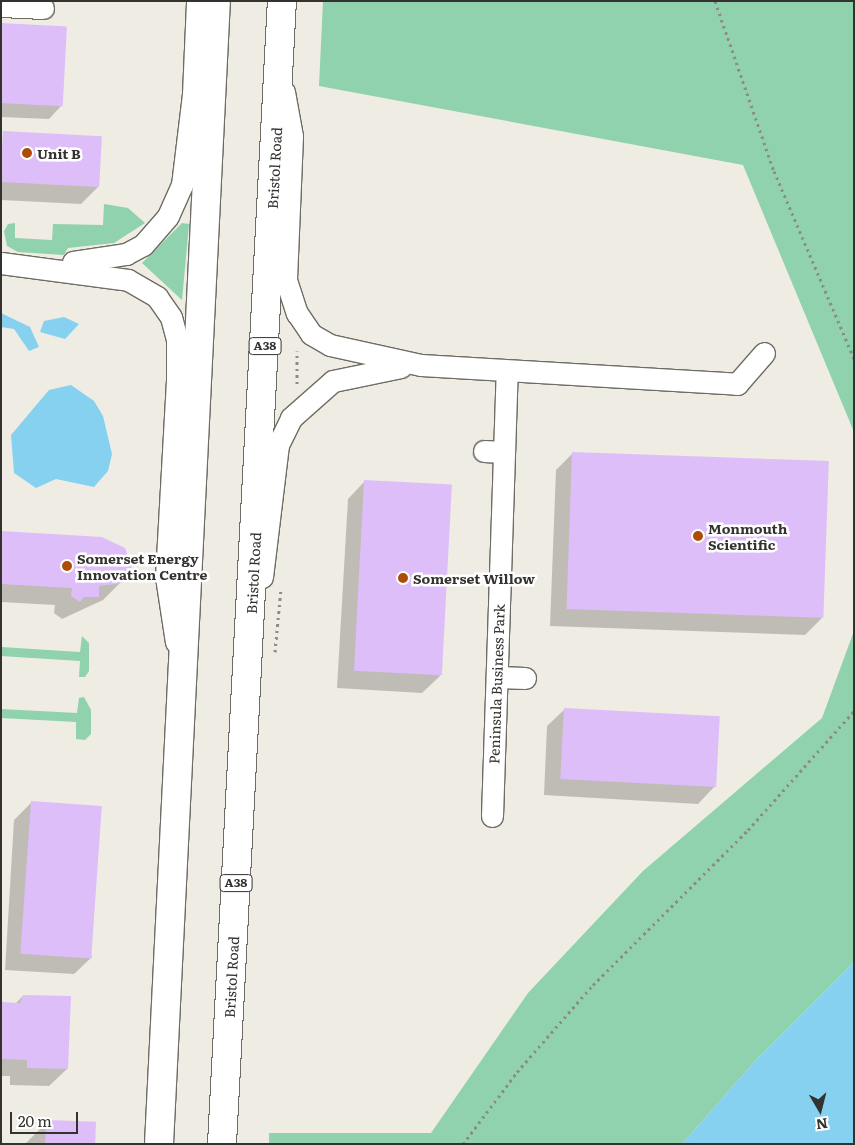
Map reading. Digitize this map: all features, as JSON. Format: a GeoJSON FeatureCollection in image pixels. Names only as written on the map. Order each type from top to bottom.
{"type":"FeatureCollection","features":[{"type":"Feature","properties":{"kind":"main road"},"geometry":{"type":"LineString","coordinates":[[159,1144],[184,689],[216,1]]}},
{"type":"Feature","properties":{"kind":"main road","name":"Bristol Road"},"geometry":{"type":"LineString","coordinates":[[222,1144],[280,69],[282,1]]}},
{"type":"Feature","properties":{"kind":"street"},"geometry":{"type":"LineString","coordinates":[[45,266],[126,254],[143,245],[168,216],[182,185],[193,94],[197,1]]}},
{"type":"Feature","properties":{"kind":"street"},"geometry":{"type":"LineString","coordinates":[[1,6],[43,8]]}},
{"type":"Feature","properties":{"kind":"street"},"geometry":{"type":"LineString","coordinates":[[280,69],[292,136],[286,280],[296,313],[311,334],[349,351],[421,365],[507,372],[737,384],[764,353]]}},
{"type":"Feature","properties":{"kind":"street"},"geometry":{"type":"LineString","coordinates":[[1,264],[45,266],[128,280],[157,297],[171,317],[177,340],[177,380],[166,577],[184,689]]}},
{"type":"Feature","properties":{"kind":"street"},"geometry":{"type":"LineString","coordinates":[[250,623],[266,562],[278,445],[291,418],[309,398],[333,381],[360,372],[421,365]]}},
{"type":"Feature","properties":{"kind":"street","name":"Peninsula Business Park"},"geometry":{"type":"LineString","coordinates":[[492,816],[497,677],[494,451],[507,372]]}},
{"type":"Feature","properties":{"kind":"street"},"geometry":{"type":"LineString","coordinates":[[497,677],[525,678]]}},
{"type":"Feature","properties":{"kind":"path"},"geometry":{"type":"LineString","coordinates":[[715,1],[774,171],[854,359]]}},
{"type":"Feature","properties":{"kind":"path"},"geometry":{"type":"LineString","coordinates":[[309,398],[295,381],[297,349],[311,334]]}},
{"type":"Feature","properties":{"kind":"path"},"geometry":{"type":"LineString","coordinates":[[462,1144],[517,1072],[593,984],[748,830],[854,711]]}},
{"type":"Feature","properties":{"kind":"green space"},"geometry":{"type":"Polygon","coordinates":[[[323,1],[854,1],[854,432],[743,165],[319,86],[323,1]]]}},
{"type":"Feature","properties":{"kind":"green space"},"geometry":{"type":"Polygon","coordinates":[[[104,204],[128,208],[145,223],[114,243],[68,248],[64,255],[18,252],[7,246],[4,231],[8,224],[15,223],[15,238],[52,240],[53,224],[103,225],[104,204]]]}},
{"type":"Feature","properties":{"kind":"green space"},"geometry":{"type":"Polygon","coordinates":[[[182,223],[189,224],[182,300],[142,263],[182,223]]]}},
{"type":"Feature","properties":{"kind":"green space"},"geometry":{"type":"Polygon","coordinates":[[[854,631],[854,962],[756,1060],[682,1144],[269,1144],[269,1133],[431,1133],[528,993],[643,871],[822,718],[854,631]]]}},
{"type":"Feature","properties":{"kind":"green space"},"geometry":{"type":"Polygon","coordinates":[[[82,636],[89,643],[89,671],[85,677],[79,677],[80,661],[1,656],[1,647],[80,652],[82,636]]]}},
{"type":"Feature","properties":{"kind":"green space"},"geometry":{"type":"Polygon","coordinates":[[[84,697],[91,710],[91,734],[85,740],[76,739],[76,722],[1,718],[1,709],[77,713],[79,698],[84,697]]]}},
{"type":"Feature","properties":{"kind":"water"},"geometry":{"type":"Polygon","coordinates":[[[1,313],[30,327],[39,347],[29,351],[14,329],[1,327],[1,313]]]}},
{"type":"Feature","properties":{"kind":"water"},"geometry":{"type":"Polygon","coordinates":[[[64,317],[79,324],[65,339],[40,332],[44,321],[64,317]]]}},
{"type":"Feature","properties":{"kind":"water"},"geometry":{"type":"Polygon","coordinates":[[[71,385],[94,401],[103,416],[112,454],[108,471],[94,487],[56,479],[36,488],[14,473],[11,435],[49,390],[71,385]]]}},
{"type":"Feature","properties":{"kind":"water"},"geometry":{"type":"Polygon","coordinates":[[[854,962],[854,1144],[682,1144],[756,1060],[854,962]]]}},
{"type":"Feature","properties":{"kind":"building"},"geometry":{"type":"Polygon","coordinates":[[[1,23],[67,26],[63,106],[1,103],[1,23]]]}},
{"type":"Feature","properties":{"kind":"building"},"geometry":{"type":"Polygon","coordinates":[[[3,131],[102,136],[99,187],[1,182],[3,131]]]}},
{"type":"Feature","properties":{"kind":"building","name":"Monmouth Scientific"},"geometry":{"type":"Polygon","coordinates":[[[572,452],[829,461],[823,618],[567,609],[572,452]]]}},
{"type":"Feature","properties":{"kind":"building","name":"Somerset Willow"},"geometry":{"type":"Polygon","coordinates":[[[364,480],[452,485],[442,675],[354,671],[364,480]]]}},
{"type":"Feature","properties":{"kind":"building","name":"Somerset Energy Innovation Centre"},"geometry":{"type":"Polygon","coordinates":[[[1,531],[102,537],[125,548],[132,569],[122,583],[99,586],[99,597],[84,597],[80,602],[71,596],[72,588],[1,584],[1,531]]]}},
{"type":"Feature","properties":{"kind":"building"},"geometry":{"type":"Polygon","coordinates":[[[564,708],[720,716],[716,787],[560,779],[564,708]]]}},
{"type":"Feature","properties":{"kind":"building"},"geometry":{"type":"Polygon","coordinates":[[[31,801],[102,806],[91,959],[20,954],[31,801]]]}},
{"type":"Feature","properties":{"kind":"building"},"geometry":{"type":"Polygon","coordinates":[[[23,995],[71,996],[68,1069],[27,1068],[27,1060],[1,1059],[1,1002],[20,1003],[23,995]]]}},
{"type":"Feature","properties":{"kind":"building"},"geometry":{"type":"Polygon","coordinates":[[[46,1120],[96,1122],[95,1144],[45,1144],[46,1120]]]}},
{"type":"Feature","properties":{"kind":"place","name":"Unit B"},"geometry":{"type":"Point","coordinates":[27,153]}},
{"type":"Feature","properties":{"kind":"place","name":"Monmouth Scientific"},"geometry":{"type":"Point","coordinates":[698,536]}},
{"type":"Feature","properties":{"kind":"place","name":"Somerset Energy Innovation Centre"},"geometry":{"type":"Point","coordinates":[67,566]}},
{"type":"Feature","properties":{"kind":"place","name":"Somerset Willow"},"geometry":{"type":"Point","coordinates":[403,578]}}]}
